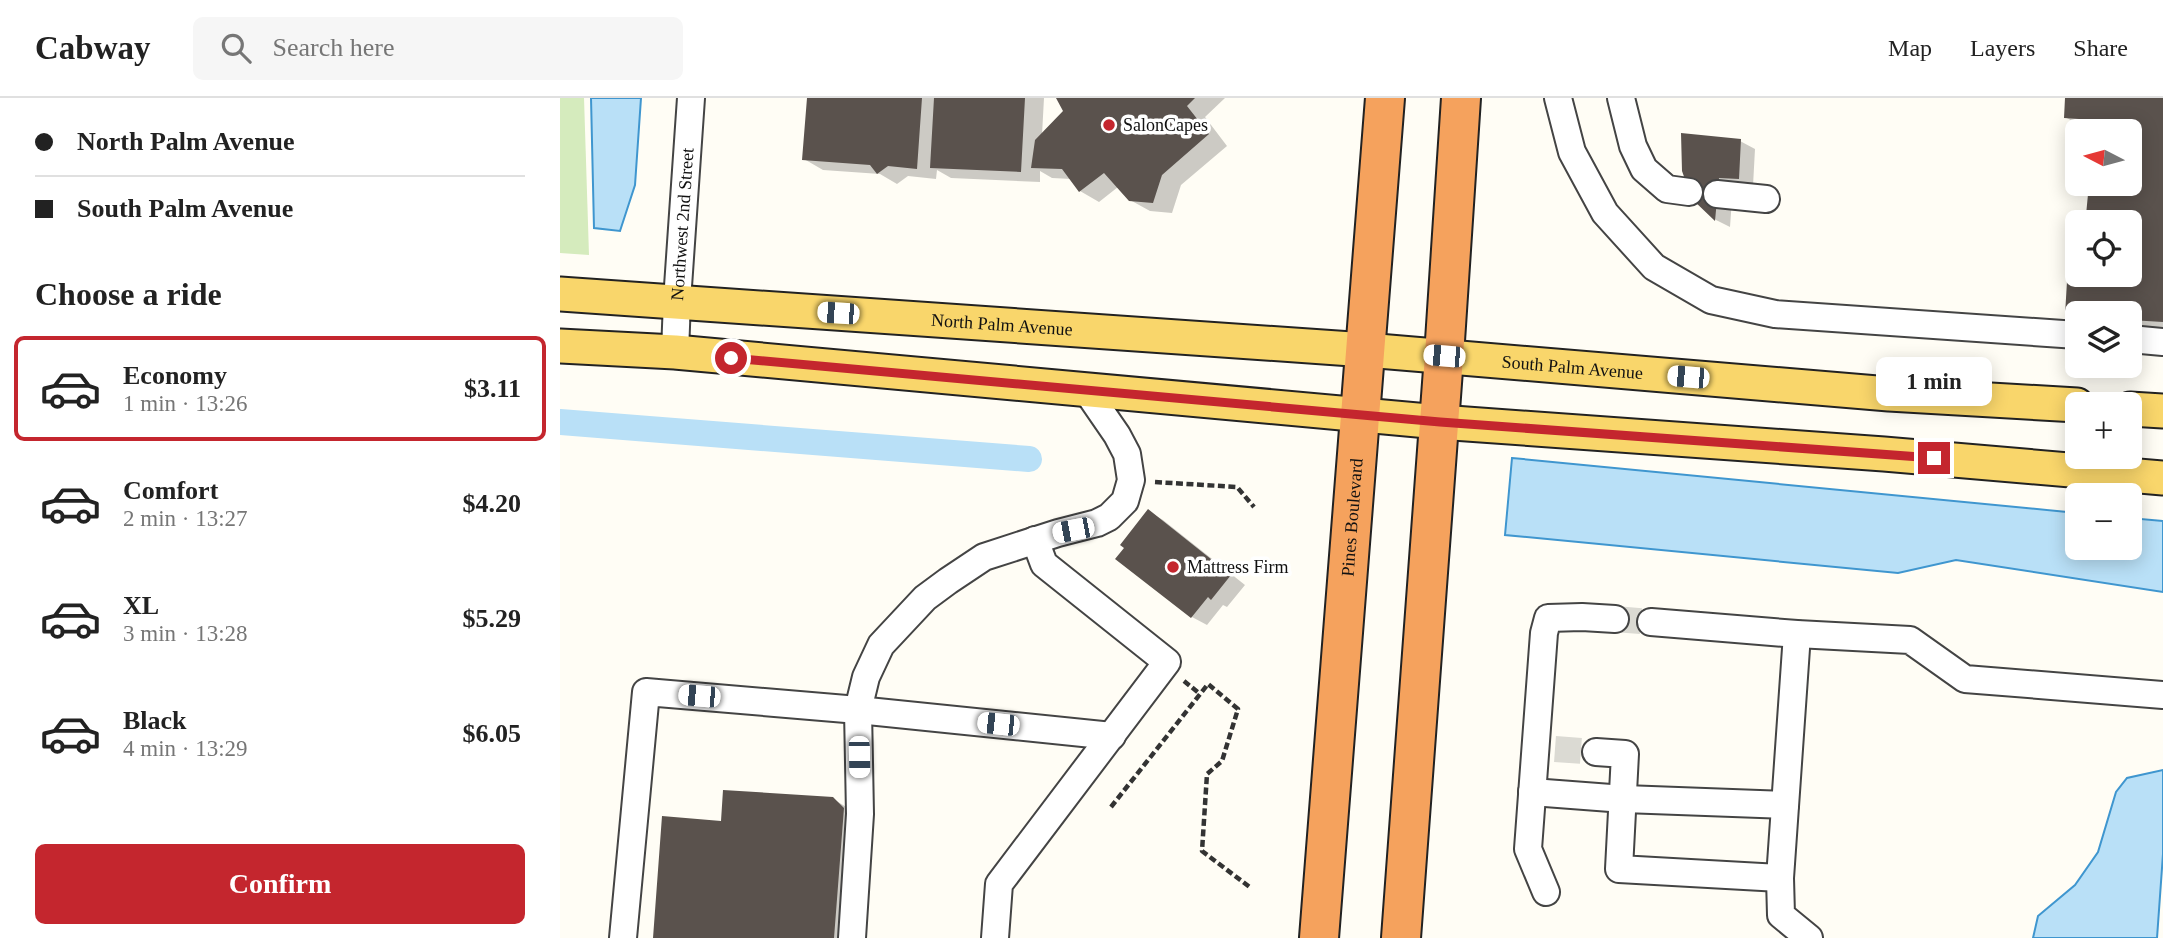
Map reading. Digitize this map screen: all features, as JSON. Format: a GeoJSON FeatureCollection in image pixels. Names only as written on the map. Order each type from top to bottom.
{"type":"FeatureCollection","features":[{"type":"Feature","properties":{"kind":"highway","name":"Pines Boulevard"},"geometry":{"type":"LineString","coordinates":[[1319,938],[1385,98]]}},
{"type":"Feature","properties":{"kind":"highway"},"geometry":{"type":"LineString","coordinates":[[1401,938],[1440,422],[1461,98]]}},
{"type":"Feature","properties":{"kind":"main road","name":"North Palm Avenue"},"geometry":{"type":"LineString","coordinates":[[560,294],[1444,356]]}},
{"type":"Feature","properties":{"kind":"main road"},"geometry":{"type":"LineString","coordinates":[[560,346],[675,352],[1440,422],[1884,454],[2163,478]]}},
{"type":"Feature","properties":{"kind":"main road","name":"South Palm Avenue"},"geometry":{"type":"LineString","coordinates":[[1444,356],[1889,394],[2065,404]]}},
{"type":"Feature","properties":{"kind":"main road"},"geometry":{"type":"LineString","coordinates":[[2142,410],[2163,411]]}},
{"type":"Feature","properties":{"kind":"street","name":"Northwest 2nd Street"},"geometry":{"type":"LineString","coordinates":[[675,352],[691,98]]}},
{"type":"Feature","properties":{"kind":"street"},"geometry":{"type":"LineString","coordinates":[[1558,98],[1572,152],[1605,213],[1654,267],[1711,300],[1775,314],[2065,334]]}},
{"type":"Feature","properties":{"kind":"street"},"geometry":{"type":"LineString","coordinates":[[1621,98],[1633,146],[1644,169],[1667,190],[1689,192]]}},
{"type":"Feature","properties":{"kind":"street"},"geometry":{"type":"LineString","coordinates":[[1717,194],[1766,199]]}},
{"type":"Feature","properties":{"kind":"street"},"geometry":{"type":"LineString","coordinates":[[2142,340],[2163,342]]}},
{"type":"Feature","properties":{"kind":"street"},"geometry":{"type":"LineString","coordinates":[[852,938],[860,814],[858,710],[866,677],[881,645],[925,598],[984,557],[1097,523],[1109,517],[1125,501],[1131,480],[1127,454],[1086,390]]}},
{"type":"Feature","properties":{"kind":"street"},"geometry":{"type":"LineString","coordinates":[[995,938],[999,884],[1167,662],[1044,564],[1035,540]]}},
{"type":"Feature","properties":{"kind":"street"},"geometry":{"type":"LineString","coordinates":[[1546,892],[1528,849],[1532,793],[1545,749],[1544,633],[1548,618],[1615,619]]}},
{"type":"Feature","properties":{"kind":"street"},"geometry":{"type":"LineString","coordinates":[[1651,622],[1910,640],[1965,679],[2163,695]]}},
{"type":"Feature","properties":{"kind":"street"},"geometry":{"type":"LineString","coordinates":[[1797,634],[1780,878],[1781,915],[1809,938]]}},
{"type":"Feature","properties":{"kind":"street"},"geometry":{"type":"LineString","coordinates":[[623,938],[646,692],[1112,736]]}},
{"type":"Feature","properties":{"kind":"street"},"geometry":{"type":"LineString","coordinates":[[1596,752],[1625,754],[1619,869],[1780,878]]}},
{"type":"Feature","properties":{"kind":"street"},"geometry":{"type":"LineString","coordinates":[[1532,793],[1785,805]]}},
{"type":"Feature","properties":{"kind":"path"},"geometry":{"type":"LineString","coordinates":[[1131,480],[1237,487],[1254,506]]}},
{"type":"Feature","properties":{"kind":"path"},"geometry":{"type":"LineString","coordinates":[[1111,807],[1208,684],[1238,709],[1222,761],[1207,774],[1202,852],[1251,888]]}},
{"type":"Feature","properties":{"kind":"green space"},"geometry":{"type":"Polygon","coordinates":[[[560,98],[584,98],[589,255],[560,253],[560,98]]]}},
{"type":"Feature","properties":{"kind":"water"},"geometry":{"type":"Polygon","coordinates":[[[591,98],[641,98],[635,185],[620,231],[594,228],[591,98]]]}},
{"type":"Feature","properties":{"kind":"water"},"geometry":{"type":"Polygon","coordinates":[[[1512,458],[2065,512],[2065,560],[2142,560],[2142,519],[2163,521],[2163,592],[1956,560],[1898,573],[1505,535],[1512,458]]]}},
{"type":"Feature","properties":{"kind":"water"},"geometry":{"type":"Polygon","coordinates":[[[2163,770],[2163,854],[2157,938],[2033,938],[2038,916],[2075,885],[2098,852],[2116,792],[2127,778],[2163,770]]]}},
{"type":"Feature","properties":{"kind":"building"},"geometry":{"type":"Polygon","coordinates":[[[807,98],[922,98],[917,169],[888,166],[877,174],[870,165],[802,160],[807,98]]]}},
{"type":"Feature","properties":{"kind":"building"},"geometry":{"type":"Polygon","coordinates":[[[934,98],[1025,98],[1021,172],[930,168],[934,98]]]}},
{"type":"Feature","properties":{"kind":"building"},"geometry":{"type":"Polygon","coordinates":[[[1056,98],[1195,98],[1187,106],[1209,134],[1162,175],[1153,203],[1129,201],[1104,173],[1079,192],[1062,169],[1031,168],[1035,140],[1063,111],[1056,98]]]}},
{"type":"Feature","properties":{"kind":"building"},"geometry":{"type":"Polygon","coordinates":[[[2065,98],[2163,98],[2163,322],[2142,321],[2142,301],[2066,301],[2067,287],[2142,287],[2142,210],[2086,210],[2088,196],[2142,196],[2142,119],[2064,118],[2065,98]]]}},
{"type":"Feature","properties":{"kind":"building"},"geometry":{"type":"Polygon","coordinates":[[[1681,133],[1741,139],[1739,179],[1719,178],[1715,221],[1692,199],[1682,171],[1681,133]]]}},
{"type":"Feature","properties":{"kind":"building","name":"Mattress Firm"},"geometry":{"type":"Polygon","coordinates":[[[1148,509],[1231,575],[1211,600],[1208,597],[1191,618],[1115,559],[1124,548],[1120,545],[1148,509]]]}},
{"type":"Feature","properties":{"kind":"building"},"geometry":{"type":"Polygon","coordinates":[[[723,790],[833,797],[844,808],[834,938],[653,938],[662,816],[721,821],[723,790]]]}},
{"type":"Feature","properties":{"kind":"waterway"},"geometry":{"type":"LineString","coordinates":[[560,422],[1029,459]]}},
{"type":"Feature","properties":{"kind":"tunnel"},"geometry":{"type":"LineString","coordinates":[[1615,619],[1651,622]]}},
{"type":"Feature","properties":{"kind":"tunnel"},"geometry":{"type":"LineString","coordinates":[[1555,749],[1596,752]]}},
{"type":"Feature","properties":{"kind":"place","name":"SalonCapes"},"geometry":{"type":"Point","coordinates":[1109,125]}},
{"type":"Feature","properties":{"kind":"place","name":"Mattress Firm"},"geometry":{"type":"Point","coordinates":[1173,567]}},
{"type":"Feature","properties":{"kind":"route"},"geometry":{"type":"LineString","coordinates":[[731,358],[1340,414],[1934,458]]}}]}
